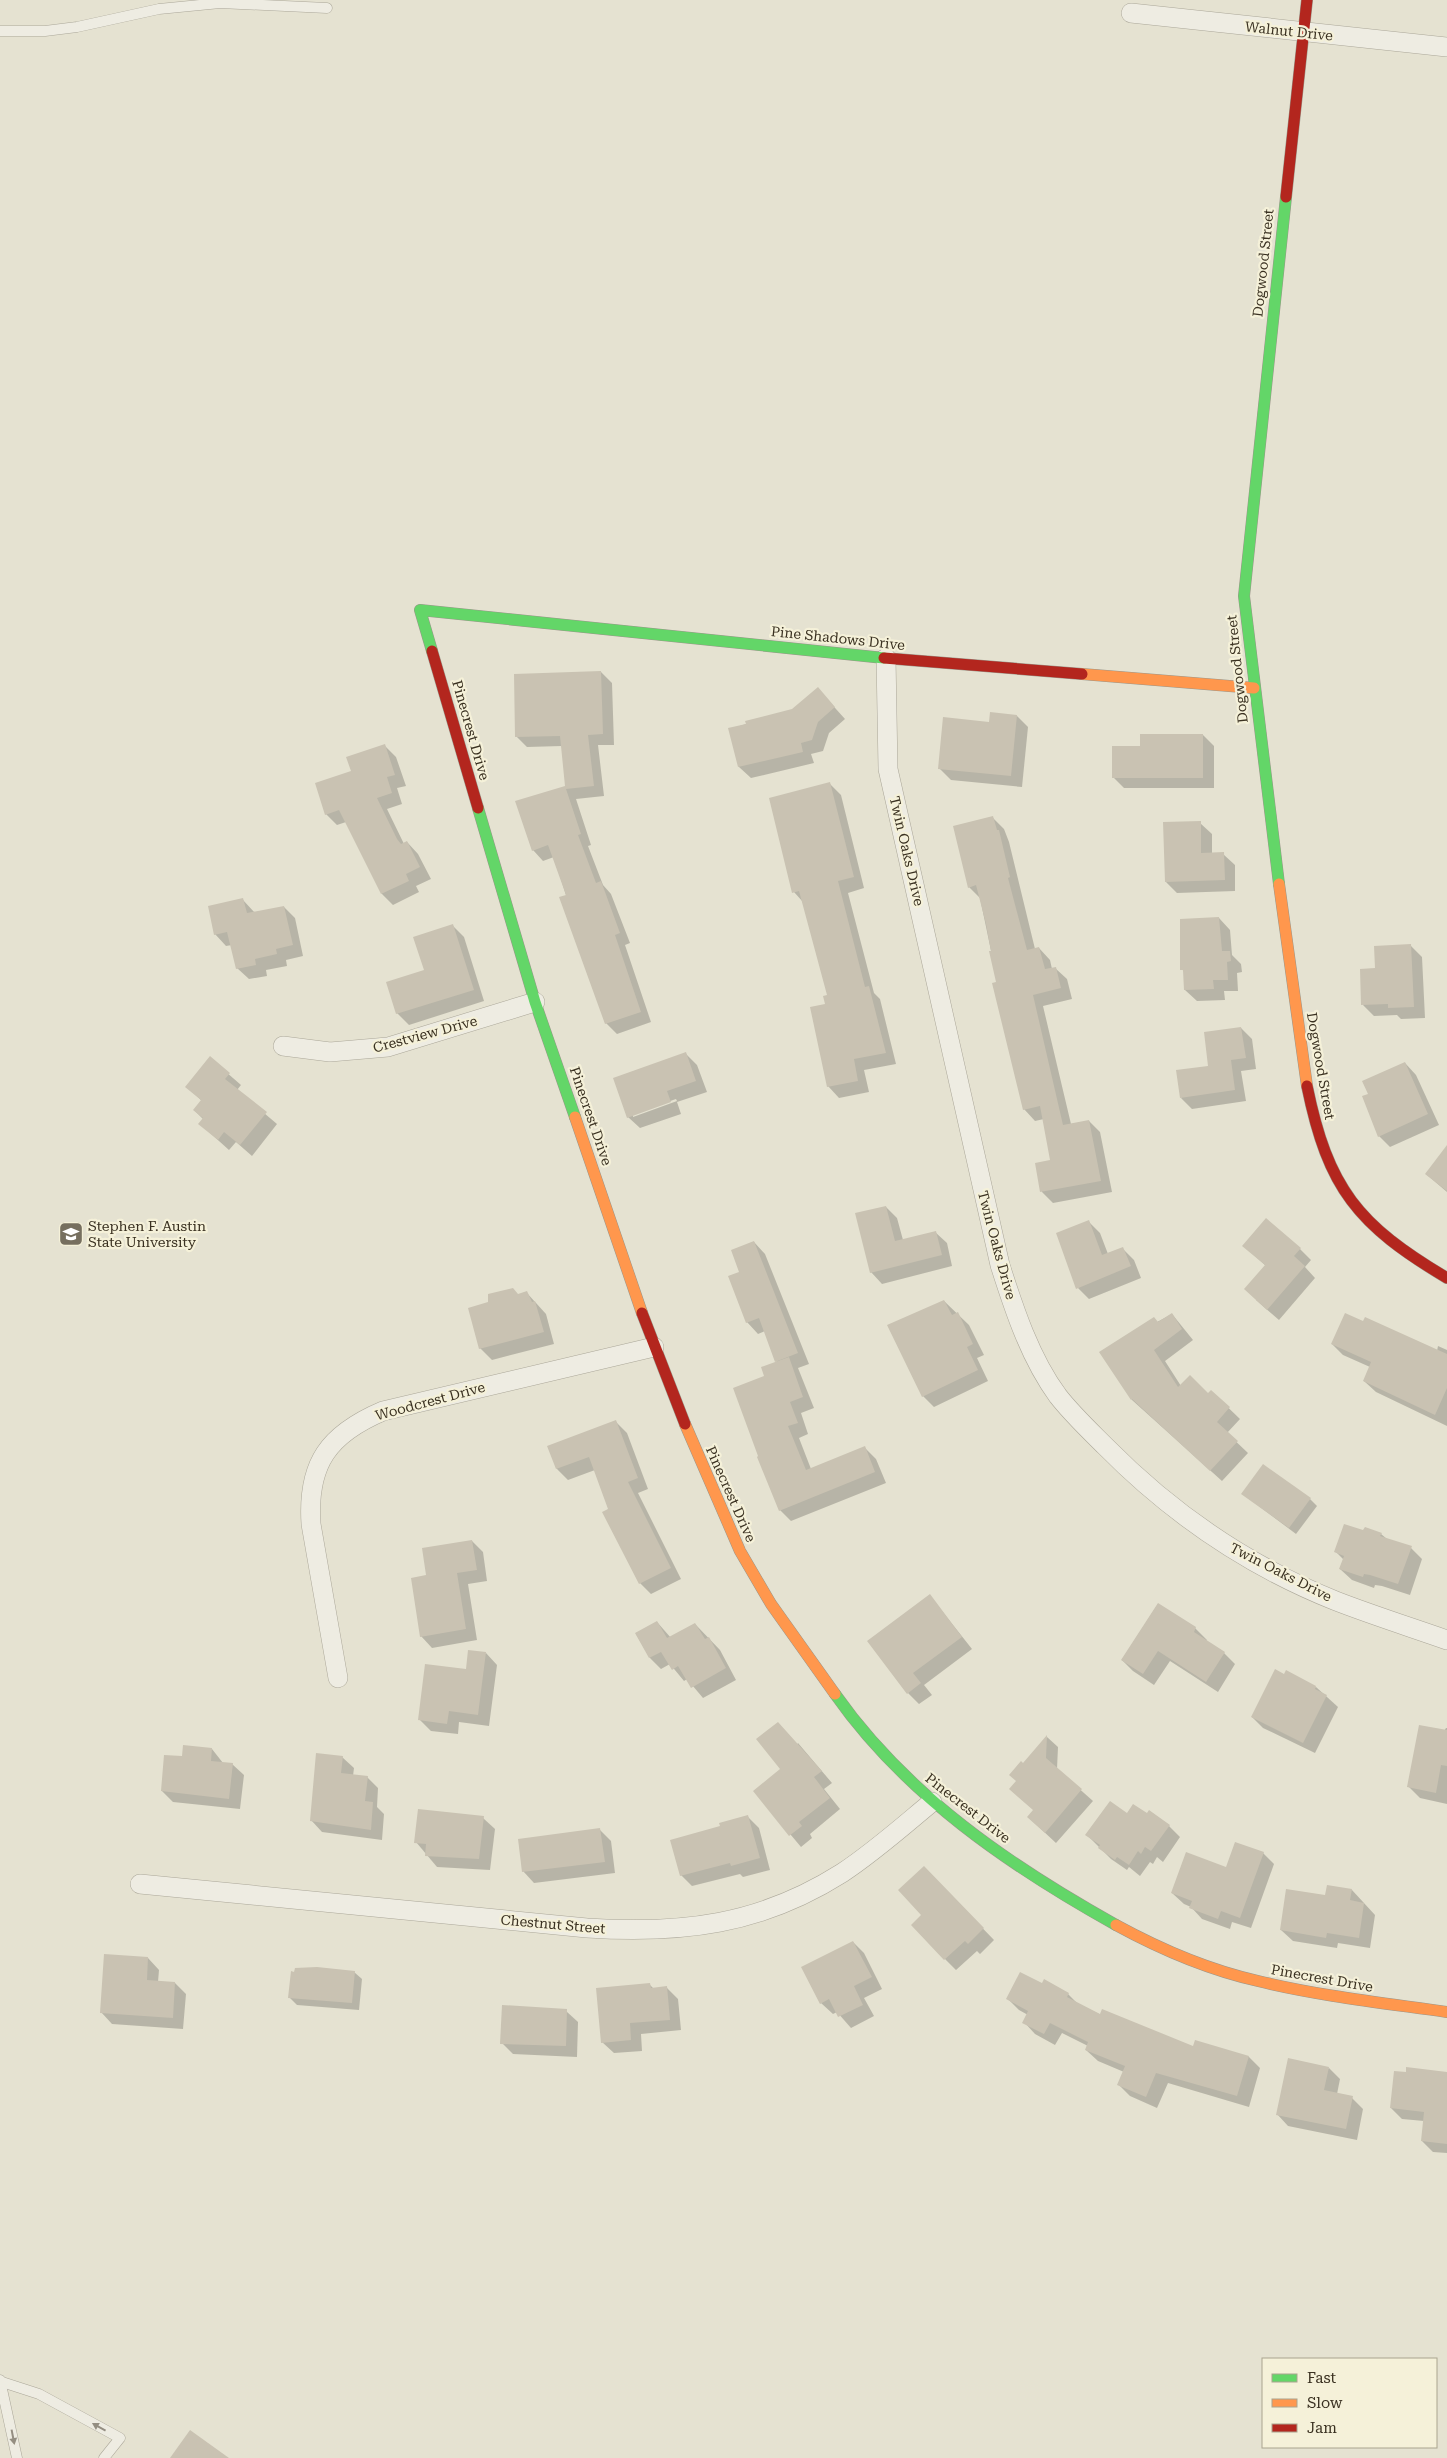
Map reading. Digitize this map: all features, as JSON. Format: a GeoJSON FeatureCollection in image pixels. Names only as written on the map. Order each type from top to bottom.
{"type":"FeatureCollection","features":[{"type":"Feature","properties":{"kind":"street","name":"Dogwood Street"},"geometry":{"type":"LineString","coordinates":[[1307,0],[1245,571],[1244,596],[1254,688],[1302,1060],[1320,1140],[1330,1168],[1347,1198],[1364,1220],[1385,1239],[1416,1261],[1447,1278]]}},
{"type":"Feature","properties":{"kind":"street","name":"Walnut Drive"},"geometry":{"type":"LineString","coordinates":[[1131,13],[1302,33],[1447,47]]}},
{"type":"Feature","properties":{"kind":"street","name":"Pine Shadows Drive"},"geometry":{"type":"LineString","coordinates":[[420,610],[886,658],[1254,688]]}},
{"type":"Feature","properties":{"kind":"street","name":"Pinecrest Drive"},"geometry":{"type":"LineString","coordinates":[[420,610],[536,1002],[654,1347],[716,1498],[740,1551],[770,1604],[852,1718],[932,1802],[1013,1863],[1062,1895],[1126,1930],[1199,1964],[1256,1981],[1312,1993],[1447,2012]]}},
{"type":"Feature","properties":{"kind":"street","name":"Twin Oaks Drive"},"geometry":{"type":"LineString","coordinates":[[886,658],[888,769],[1000,1265],[1013,1306],[1040,1365],[1058,1395],[1081,1422],[1138,1480],[1174,1510],[1249,1559],[1292,1581],[1336,1601],[1447,1640]]}},
{"type":"Feature","properties":{"kind":"street","name":"Crestview Drive"},"geometry":{"type":"LineString","coordinates":[[283,1046],[330,1052],[388,1048],[536,1002]]}},
{"type":"Feature","properties":{"kind":"street","name":"Woodcrest Drive"},"geometry":{"type":"LineString","coordinates":[[338,1678],[311,1524],[309,1502],[313,1481],[320,1462],[331,1445],[345,1430],[384,1411],[654,1347]]}},
{"type":"Feature","properties":{"kind":"street","name":"Chestnut Street"},"geometry":{"type":"LineString","coordinates":[[140,1884],[587,1928],[652,1931],[685,1928],[719,1924],[750,1915],[813,1889],[843,1872],[932,1802]]}},
{"type":"Feature","properties":{"kind":"lane"},"geometry":{"type":"LineString","coordinates":[[0,31],[77,27],[159,10],[212,4],[254,3],[327,8]]}},
{"type":"Feature","properties":{"kind":"lane"},"geometry":{"type":"LineString","coordinates":[[1,2381],[17,2458]]}},
{"type":"Feature","properties":{"kind":"lane"},"geometry":{"type":"LineString","coordinates":[[1,2381],[39,2394],[120,2438],[104,2458]]}},
{"type":"Feature","properties":{"kind":"building"},"geometry":{"type":"Polygon","coordinates":[[[601,671],[603,734],[588,735],[594,786],[566,789],[581,834],[578,835],[596,883],[601,881],[620,933],[615,935],[641,1012],[605,1024],[559,897],[566,895],[548,845],[532,851],[515,801],[565,786],[560,736],[515,737],[514,674],[601,671]]]}},
{"type":"Feature","properties":{"kind":"building"},"geometry":{"type":"Polygon","coordinates":[[[818,687],[835,707],[818,722],[812,740],[801,743],[803,752],[738,767],[728,728],[746,724],[745,721],[792,709],[818,687]]]}},
{"type":"Feature","properties":{"kind":"building"},"geometry":{"type":"Polygon","coordinates":[[[990,712],[1017,715],[1011,776],[938,769],[943,717],[989,722],[990,712]]]}},
{"type":"Feature","properties":{"kind":"building"},"geometry":{"type":"Polygon","coordinates":[[[1140,734],[1203,734],[1203,778],[1112,778],[1112,746],[1140,746],[1140,734]]]}},
{"type":"Feature","properties":{"kind":"building"},"geometry":{"type":"Polygon","coordinates":[[[385,744],[395,775],[387,777],[392,793],[377,798],[397,839],[401,844],[407,841],[420,867],[406,874],[409,881],[381,894],[339,810],[325,815],[315,783],[351,771],[346,757],[385,744]]]}},
{"type":"Feature","properties":{"kind":"building"},"geometry":{"type":"Polygon","coordinates":[[[830,782],[854,877],[838,881],[865,987],[869,986],[886,1053],[854,1059],[858,1081],[827,1087],[810,1007],[825,1004],[823,996],[827,995],[799,891],[792,893],[769,798],[830,782]]]}},
{"type":"Feature","properties":{"kind":"building"},"geometry":{"type":"Polygon","coordinates":[[[993,816],[997,830],[999,830],[1010,877],[1008,878],[1027,950],[1039,947],[1045,969],[1056,967],[1061,988],[1033,995],[1063,1125],[1089,1120],[1101,1181],[1040,1192],[1035,1163],[1050,1160],[1040,1106],[1023,1110],[992,983],[996,982],[989,951],[991,951],[986,924],[976,885],[968,888],[953,826],[993,816]]]}},
{"type":"Feature","properties":{"kind":"building"},"geometry":{"type":"Polygon","coordinates":[[[1201,821],[1201,853],[1224,852],[1225,880],[1165,882],[1163,822],[1201,821]]]}},
{"type":"Feature","properties":{"kind":"building"},"geometry":{"type":"Polygon","coordinates":[[[243,898],[247,913],[284,906],[293,945],[276,949],[277,954],[255,959],[256,965],[236,969],[227,932],[214,935],[208,906],[243,898]]]}},
{"type":"Feature","properties":{"kind":"building"},"geometry":{"type":"Polygon","coordinates":[[[1219,917],[1222,951],[1230,951],[1231,961],[1227,962],[1228,980],[1213,980],[1214,989],[1184,990],[1183,970],[1180,970],[1180,919],[1219,917]]]}},
{"type":"Feature","properties":{"kind":"building"},"geometry":{"type":"Polygon","coordinates":[[[453,924],[474,990],[396,1014],[386,982],[424,970],[413,937],[453,924]]]}},
{"type":"Feature","properties":{"kind":"building"},"geometry":{"type":"Polygon","coordinates":[[[1411,944],[1414,1007],[1388,1008],[1388,1004],[1361,1005],[1360,969],[1375,968],[1374,946],[1411,944]]]}},
{"type":"Feature","properties":{"kind":"building"},"geometry":{"type":"Polygon","coordinates":[[[1241,1027],[1246,1058],[1231,1060],[1235,1090],[1180,1098],[1176,1070],[1208,1066],[1204,1032],[1241,1027]]]}},
{"type":"Feature","properties":{"kind":"building"},"geometry":{"type":"Polygon","coordinates":[[[686,1052],[696,1081],[667,1091],[671,1102],[627,1118],[613,1078],[686,1052]]]}},
{"type":"Feature","properties":{"kind":"building"},"geometry":{"type":"Polygon","coordinates":[[[210,1056],[230,1073],[225,1079],[267,1112],[240,1145],[224,1132],[218,1140],[198,1124],[203,1118],[193,1110],[201,1100],[185,1087],[210,1056]]]}},
{"type":"Feature","properties":{"kind":"building"},"geometry":{"type":"Polygon","coordinates":[[[1405,1062],[1428,1114],[1378,1137],[1362,1096],[1368,1094],[1362,1081],[1405,1062]]]}},
{"type":"Feature","properties":{"kind":"building"},"geometry":{"type":"Polygon","coordinates":[[[1447,1145],[1447,1191],[1425,1174],[1447,1145]]]}},
{"type":"Feature","properties":{"kind":"building"},"geometry":{"type":"Polygon","coordinates":[[[886,1206],[895,1241],[936,1231],[942,1255],[870,1273],[855,1213],[886,1206]]]}},
{"type":"Feature","properties":{"kind":"building"},"geometry":{"type":"Polygon","coordinates":[[[1266,1218],[1301,1248],[1294,1256],[1305,1266],[1267,1310],[1244,1289],[1265,1265],[1242,1246],[1266,1218]]]}},
{"type":"Feature","properties":{"kind":"building"},"geometry":{"type":"Polygon","coordinates":[[[1089,1220],[1102,1255],[1123,1247],[1131,1266],[1076,1289],[1056,1233],[1089,1220]]]}},
{"type":"Feature","properties":{"kind":"building"},"geometry":{"type":"Polygon","coordinates":[[[754,1241],[798,1353],[775,1362],[759,1318],[746,1323],[728,1276],[739,1272],[731,1250],[754,1241]]]}},
{"type":"Feature","properties":{"kind":"building"},"geometry":{"type":"Polygon","coordinates":[[[513,1288],[518,1294],[527,1291],[532,1302],[535,1301],[544,1332],[479,1349],[468,1308],[488,1302],[488,1294],[513,1288]]]}},
{"type":"Feature","properties":{"kind":"building"},"geometry":{"type":"Polygon","coordinates":[[[944,1300],[952,1315],[958,1312],[973,1344],[967,1347],[978,1370],[922,1397],[887,1325],[944,1300]]]}},
{"type":"Feature","properties":{"kind":"building"},"geometry":{"type":"Polygon","coordinates":[[[1172,1313],[1182,1329],[1154,1350],[1178,1387],[1190,1375],[1208,1393],[1211,1390],[1230,1407],[1217,1422],[1238,1441],[1210,1471],[1131,1400],[1099,1352],[1154,1317],[1158,1322],[1172,1313]]]}},
{"type":"Feature","properties":{"kind":"building"},"geometry":{"type":"Polygon","coordinates":[[[1345,1313],[1363,1321],[1365,1317],[1447,1354],[1447,1388],[1435,1415],[1363,1381],[1371,1362],[1331,1344],[1345,1313]]]}},
{"type":"Feature","properties":{"kind":"building"},"geometry":{"type":"Polygon","coordinates":[[[789,1357],[803,1397],[790,1402],[798,1423],[788,1426],[806,1470],[865,1446],[875,1472],[779,1511],[757,1457],[733,1388],[764,1376],[761,1367],[789,1357]]]}},
{"type":"Feature","properties":{"kind":"building"},"geometry":{"type":"Polygon","coordinates":[[[616,1420],[638,1478],[628,1482],[671,1568],[639,1584],[602,1512],[608,1509],[589,1457],[556,1469],[547,1446],[616,1420]]]}},
{"type":"Feature","properties":{"kind":"building"},"geometry":{"type":"Polygon","coordinates":[[[1263,1464],[1311,1498],[1289,1528],[1241,1494],[1263,1464]]]}},
{"type":"Feature","properties":{"kind":"building"},"geometry":{"type":"Polygon","coordinates":[[[1344,1524],[1363,1530],[1365,1527],[1382,1533],[1380,1536],[1412,1546],[1398,1584],[1370,1575],[1364,1574],[1363,1577],[1339,1569],[1344,1556],[1334,1552],[1344,1524]]]}},
{"type":"Feature","properties":{"kind":"building"},"geometry":{"type":"Polygon","coordinates":[[[472,1540],[477,1570],[457,1573],[466,1629],[420,1637],[411,1578],[426,1575],[422,1548],[472,1540]]]}},
{"type":"Feature","properties":{"kind":"building"},"geometry":{"type":"Polygon","coordinates":[[[930,1594],[962,1637],[913,1673],[921,1683],[907,1694],[867,1641],[930,1594]]]}},
{"type":"Feature","properties":{"kind":"building"},"geometry":{"type":"Polygon","coordinates":[[[1158,1603],[1196,1627],[1194,1632],[1225,1652],[1206,1682],[1158,1651],[1143,1674],[1121,1660],[1158,1603]]]}},
{"type":"Feature","properties":{"kind":"building"},"geometry":{"type":"Polygon","coordinates":[[[657,1621],[667,1638],[695,1623],[705,1639],[709,1637],[726,1668],[691,1688],[678,1666],[672,1670],[661,1652],[649,1658],[635,1633],[657,1621]]]}},
{"type":"Feature","properties":{"kind":"building"},"geometry":{"type":"Polygon","coordinates":[[[468,1650],[486,1652],[478,1715],[449,1711],[447,1724],[418,1720],[425,1664],[466,1669],[468,1650]]]}},
{"type":"Feature","properties":{"kind":"building"},"geometry":{"type":"Polygon","coordinates":[[[1275,1669],[1284,1674],[1286,1670],[1316,1686],[1315,1689],[1327,1695],[1303,1743],[1251,1717],[1275,1669]]]}},
{"type":"Feature","properties":{"kind":"building"},"geometry":{"type":"Polygon","coordinates":[[[778,1722],[822,1771],[814,1777],[830,1798],[799,1822],[802,1826],[789,1836],[753,1791],[780,1769],[756,1739],[778,1722]]]}},
{"type":"Feature","properties":{"kind":"building"},"geometry":{"type":"Polygon","coordinates":[[[1419,1725],[1447,1730],[1447,1766],[1441,1765],[1436,1793],[1407,1787],[1419,1725]]]}},
{"type":"Feature","properties":{"kind":"building"},"geometry":{"type":"Polygon","coordinates":[[[1047,1735],[1046,1758],[1082,1789],[1045,1833],[1027,1817],[1033,1810],[1009,1789],[1016,1781],[1009,1775],[1021,1761],[1023,1763],[1047,1735]]]}},
{"type":"Feature","properties":{"kind":"building"},"geometry":{"type":"Polygon","coordinates":[[[183,1745],[212,1748],[211,1761],[233,1763],[229,1799],[161,1791],[164,1755],[182,1756],[183,1745]]]}},
{"type":"Feature","properties":{"kind":"building"},"geometry":{"type":"Polygon","coordinates":[[[316,1753],[343,1756],[341,1773],[368,1776],[365,1801],[373,1802],[371,1830],[310,1821],[316,1753]]]}},
{"type":"Feature","properties":{"kind":"building"},"geometry":{"type":"Polygon","coordinates":[[[1110,1801],[1127,1813],[1133,1804],[1147,1813],[1149,1810],[1170,1825],[1151,1851],[1145,1847],[1141,1854],[1138,1851],[1129,1865],[1117,1857],[1115,1860],[1098,1848],[1100,1845],[1085,1835],[1110,1801]]]}},
{"type":"Feature","properties":{"kind":"building"},"geometry":{"type":"Polygon","coordinates":[[[418,1809],[484,1816],[479,1859],[425,1856],[426,1844],[414,1843],[418,1809]]]}},
{"type":"Feature","properties":{"kind":"building"},"geometry":{"type":"Polygon","coordinates":[[[748,1815],[760,1858],[731,1866],[730,1863],[680,1876],[670,1840],[720,1826],[719,1823],[748,1815]]]}},
{"type":"Feature","properties":{"kind":"building"},"geometry":{"type":"Polygon","coordinates":[[[600,1828],[605,1862],[522,1872],[518,1839],[600,1828]]]}},
{"type":"Feature","properties":{"kind":"building"},"geometry":{"type":"Polygon","coordinates":[[[1235,1842],[1264,1852],[1240,1918],[1221,1911],[1218,1919],[1189,1908],[1192,1901],[1171,1893],[1186,1852],[1226,1867],[1235,1842]]]}},
{"type":"Feature","properties":{"kind":"building"},"geometry":{"type":"Polygon","coordinates":[[[924,1866],[984,1928],[968,1944],[965,1941],[944,1960],[911,1925],[921,1915],[898,1890],[924,1866]]]}},
{"type":"Feature","properties":{"kind":"building"},"geometry":{"type":"Polygon","coordinates":[[[1327,1885],[1352,1889],[1350,1900],[1364,1903],[1359,1938],[1327,1933],[1326,1938],[1280,1930],[1286,1889],[1325,1895],[1327,1885]]]}},
{"type":"Feature","properties":{"kind":"building"},"geometry":{"type":"Polygon","coordinates":[[[853,1941],[872,1977],[854,1986],[863,2005],[838,2017],[829,1999],[820,2004],[801,1967],[853,1941]]]}},
{"type":"Feature","properties":{"kind":"building"},"geometry":{"type":"Polygon","coordinates":[[[104,1954],[148,1957],[147,1980],[175,1982],[173,2018],[100,2013],[104,1954]]]}},
{"type":"Feature","properties":{"kind":"building"},"geometry":{"type":"Polygon","coordinates":[[[317,1967],[355,1971],[352,2003],[288,1998],[291,1971],[294,1972],[295,1968],[317,1967]]]}},
{"type":"Feature","properties":{"kind":"building"},"geometry":{"type":"Polygon","coordinates":[[[1020,1972],[1042,1983],[1044,1979],[1069,1993],[1067,1997],[1100,2014],[1102,2009],[1193,2046],[1195,2040],[1249,2056],[1237,2096],[1156,2073],[1146,2097],[1117,2085],[1125,2066],[1085,2050],[1088,2042],[1050,2023],[1044,2034],[1022,2023],[1028,2011],[1006,1999],[1020,1972]]]}},
{"type":"Feature","properties":{"kind":"building"},"geometry":{"type":"Polygon","coordinates":[[[650,1983],[651,1988],[667,1986],[670,2020],[630,2023],[631,2040],[601,2043],[596,1988],[650,1983]]]}},
{"type":"Feature","properties":{"kind":"building"},"geometry":{"type":"Polygon","coordinates":[[[502,2005],[567,2009],[566,2046],[500,2044],[502,2005]]]}},
{"type":"Feature","properties":{"kind":"building"},"geometry":{"type":"Polygon","coordinates":[[[1288,2058],[1329,2067],[1324,2090],[1353,2096],[1346,2129],[1276,2115],[1288,2058]]]}},
{"type":"Feature","properties":{"kind":"building"},"geometry":{"type":"Polygon","coordinates":[[[1406,2067],[1447,2072],[1447,2144],[1421,2141],[1424,2112],[1390,2108],[1394,2071],[1406,2072],[1406,2067]]]}},
{"type":"Feature","properties":{"kind":"building"},"geometry":{"type":"Polygon","coordinates":[[[190,2430],[229,2458],[170,2458],[190,2430]]]}},
{"type":"Feature","properties":{"kind":"traffic: fast"},"geometry":{"type":"LineString","coordinates":[[1279,884],[1244,596],[1286,197]]}},
{"type":"Feature","properties":{"kind":"traffic: fast"},"geometry":{"type":"LineString","coordinates":[[432,651],[420,610],[884,658]]}},
{"type":"Feature","properties":{"kind":"traffic: fast"},"geometry":{"type":"LineString","coordinates":[[478,808],[535,1002],[575,1117]]}},
{"type":"Feature","properties":{"kind":"traffic: fast"},"geometry":{"type":"LineString","coordinates":[[835,1694],[863,1731],[894,1764],[927,1796],[962,1825],[999,1853],[1037,1878],[1116,1925]]}},
{"type":"Feature","properties":{"kind":"traffic: slow"},"geometry":{"type":"LineString","coordinates":[[1082,674],[1254,688]]}},
{"type":"Feature","properties":{"kind":"traffic: slow"},"geometry":{"type":"LineString","coordinates":[[1279,884],[1307,1086]]}},
{"type":"Feature","properties":{"kind":"traffic: slow"},"geometry":{"type":"LineString","coordinates":[[575,1117],[642,1313]]}},
{"type":"Feature","properties":{"kind":"traffic: slow"},"geometry":{"type":"LineString","coordinates":[[685,1424],[740,1551],[771,1604],[835,1694]]}},
{"type":"Feature","properties":{"kind":"traffic: slow"},"geometry":{"type":"LineString","coordinates":[[1116,1925],[1185,1958],[1240,1976],[1328,1995],[1447,2012]]}},
{"type":"Feature","properties":{"kind":"traffic: jam"},"geometry":{"type":"LineString","coordinates":[[1286,197],[1307,0]]}},
{"type":"Feature","properties":{"kind":"traffic: jam"},"geometry":{"type":"LineString","coordinates":[[432,651],[478,808]]}},
{"type":"Feature","properties":{"kind":"traffic: jam"},"geometry":{"type":"LineString","coordinates":[[884,658],[1082,674]]}},
{"type":"Feature","properties":{"kind":"traffic: jam"},"geometry":{"type":"LineString","coordinates":[[1307,1086],[1315,1122],[1325,1152],[1337,1178],[1352,1201],[1369,1221],[1391,1240],[1416,1259],[1447,1278]]}},
{"type":"Feature","properties":{"kind":"traffic: jam"},"geometry":{"type":"LineString","coordinates":[[642,1313],[685,1424]]}},
{"type":"Feature","properties":{"kind":"place","name":"Stephen F. Austin State University"},"geometry":{"type":"Point","coordinates":[71,1234]}}]}
